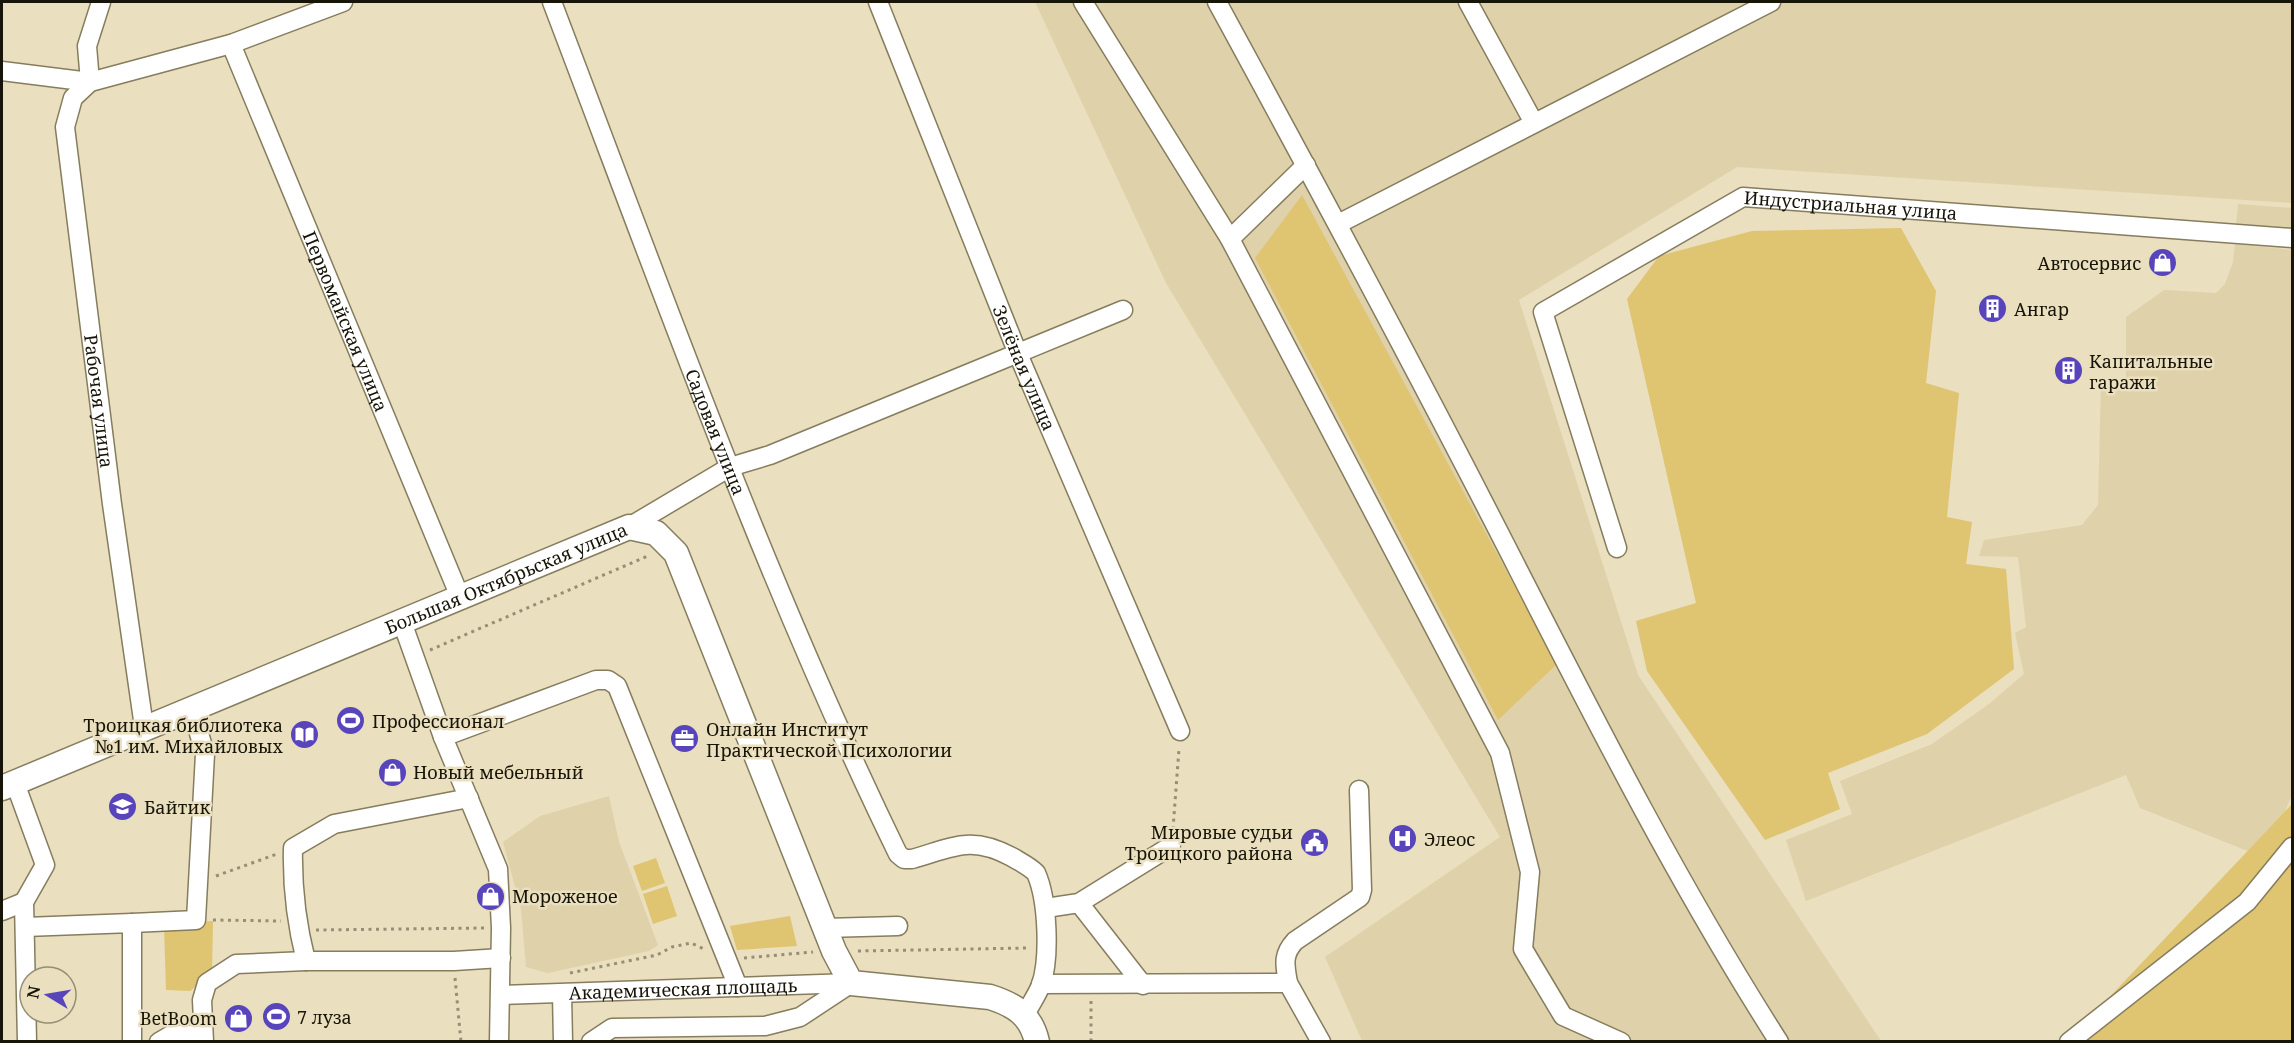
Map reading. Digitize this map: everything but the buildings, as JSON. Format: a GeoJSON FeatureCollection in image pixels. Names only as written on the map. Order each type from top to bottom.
{"type":"FeatureCollection","features":[{"type":"Feature","properties":{"kind":"main road","name":"Большая Октябрьская улица"},"geometry":{"type":"LineString","coordinates":[[8,786],[144,727],[629,527],[657,533],[675,553],[823,952],[851,983]]}},
{"type":"Feature","properties":{"kind":"main road"},"geometry":{"type":"LineString","coordinates":[[851,983],[990,997],[1011,1004],[1025,1015],[1035,1029],[1037,1041]]}},
{"type":"Feature","properties":{"kind":"street"},"geometry":{"type":"LineString","coordinates":[[90,82],[87,46],[101,2]]}},
{"type":"Feature","properties":{"kind":"street"},"geometry":{"type":"LineString","coordinates":[[2,71],[90,82],[231,44],[343,2]]}},
{"type":"Feature","properties":{"kind":"street","name":"Садовая улица"},"geometry":{"type":"LineString","coordinates":[[552,2],[730,467],[862,780],[898,854],[904,859],[912,859],[969,843],[993,847],[1036,873],[1046,909]]}},
{"type":"Feature","properties":{"kind":"street","name":"Зелёная улица"},"geometry":{"type":"LineString","coordinates":[[878,2],[1018,354],[1180,731]]}},
{"type":"Feature","properties":{"kind":"street"},"geometry":{"type":"LineString","coordinates":[[1083,2],[1230,239],[1500,753],[1530,872],[1523,949],[1563,1016],[1621,1041]]}},
{"type":"Feature","properties":{"kind":"street"},"geometry":{"type":"LineString","coordinates":[[1217,2],[1338,224],[1585,699],[1719,949],[1779,1041]]}},
{"type":"Feature","properties":{"kind":"street"},"geometry":{"type":"LineString","coordinates":[[1468,2],[1534,123]]}},
{"type":"Feature","properties":{"kind":"street"},"geometry":{"type":"LineString","coordinates":[[1338,224],[1771,2]]}},
{"type":"Feature","properties":{"kind":"street","name":"Первомайская улица"},"geometry":{"type":"LineString","coordinates":[[231,44],[460,597]]}},
{"type":"Feature","properties":{"kind":"street","name":"Рабочая улица"},"geometry":{"type":"LineString","coordinates":[[90,82],[74,98],[64,127],[112,504],[144,727]]}},
{"type":"Feature","properties":{"kind":"street"},"geometry":{"type":"LineString","coordinates":[[1230,239],[1306,165]]}},
{"type":"Feature","properties":{"kind":"street","name":"Индустриальная улица"},"geometry":{"type":"LineString","coordinates":[[1617,548],[1543,312],[1743,197],[2292,238]]}},
{"type":"Feature","properties":{"kind":"street"},"geometry":{"type":"LineString","coordinates":[[629,527],[730,467],[770,455],[1122,310]]}},
{"type":"Feature","properties":{"kind":"street"},"geometry":{"type":"LineString","coordinates":[[402,622],[443,737],[498,869],[501,928],[499,1041]]}},
{"type":"Feature","properties":{"kind":"street"},"geometry":{"type":"LineString","coordinates":[[443,737],[596,680],[608,680],[617,686],[738,987]]}},
{"type":"Feature","properties":{"kind":"street"},"geometry":{"type":"LineString","coordinates":[[25,927],[196,920],[200,882],[205,754],[192,709]]}},
{"type":"Feature","properties":{"kind":"street"},"geometry":{"type":"LineString","coordinates":[[8,786],[45,865],[24,902],[27,1041]]}},
{"type":"Feature","properties":{"kind":"street"},"geometry":{"type":"LineString","coordinates":[[1321,1041],[1288,983],[1284,962],[1286,950],[1295,941],[1360,897],[1362,890],[1359,789]]}},
{"type":"Feature","properties":{"kind":"street"},"geometry":{"type":"LineString","coordinates":[[306,961],[296,922],[292,887],[293,848],[334,825],[469,798]]}},
{"type":"Feature","properties":{"kind":"street"},"geometry":{"type":"LineString","coordinates":[[1025,1015],[1041,984],[1046,909],[1079,903],[1171,846]]}},
{"type":"Feature","properties":{"kind":"street"},"geometry":{"type":"LineString","coordinates":[[2068,1041],[2247,902],[2292,847]]}},
{"type":"Feature","properties":{"kind":"street"},"geometry":{"type":"LineString","coordinates":[[2,911],[24,902]]}},
{"type":"Feature","properties":{"kind":"street"},"geometry":{"type":"LineString","coordinates":[[1079,903],[1143,985]]}},
{"type":"Feature","properties":{"kind":"street"},"geometry":{"type":"LineString","coordinates":[[132,923],[132,1041]]}},
{"type":"Feature","properties":{"kind":"street"},"geometry":{"type":"LineString","coordinates":[[816,934],[898,926]]}},
{"type":"Feature","properties":{"kind":"street"},"geometry":{"type":"LineString","coordinates":[[159,1041],[171,1035],[203,1038],[202,1000],[207,983],[236,964],[306,961],[454,961],[501,958]]}},
{"type":"Feature","properties":{"kind":"street"},"geometry":{"type":"LineString","coordinates":[[591,1041],[612,1028],[765,1026],[800,1017],[851,983]]}},
{"type":"Feature","properties":{"kind":"street","name":"Академическая площадь"},"geometry":{"type":"LineString","coordinates":[[564,1041],[562,994],[851,983]]}},
{"type":"Feature","properties":{"kind":"street"},"geometry":{"type":"LineString","coordinates":[[1041,984],[1288,983]]}},
{"type":"Feature","properties":{"kind":"street"},"geometry":{"type":"LineString","coordinates":[[501,995],[562,994]]}},
{"type":"Feature","properties":{"kind":"path"},"geometry":{"type":"LineString","coordinates":[[414,657],[659,551]]}},
{"type":"Feature","properties":{"kind":"path"},"geometry":{"type":"LineString","coordinates":[[1171,846],[1180,731]]}},
{"type":"Feature","properties":{"kind":"path"},"geometry":{"type":"LineString","coordinates":[[200,882],[293,848]]}},
{"type":"Feature","properties":{"kind":"path"},"geometry":{"type":"LineString","coordinates":[[196,920],[296,922],[317,930],[501,928]]}},
{"type":"Feature","properties":{"kind":"path"},"geometry":{"type":"LineString","coordinates":[[816,934],[823,952]]}},
{"type":"Feature","properties":{"kind":"path"},"geometry":{"type":"LineString","coordinates":[[565,974],[657,955],[672,947],[691,943],[726,959],[823,952],[1045,948]]}},
{"type":"Feature","properties":{"kind":"path"},"geometry":{"type":"LineString","coordinates":[[454,961],[461,1041]]}},
{"type":"Feature","properties":{"kind":"path"},"geometry":{"type":"LineString","coordinates":[[1091,985],[1091,1041]]}},
{"type":"Feature","properties":{"kind":"shaded area"},"geometry":{"type":"Polygon","coordinates":[[[1035,2],[2292,2],[2292,203],[1737,167],[1519,300],[1638,675],[1881,1041],[1362,1041],[1325,957],[1500,837],[1166,283],[1035,2]]]}},
{"type":"Feature","properties":{"kind":"shaded area"},"geometry":{"type":"Polygon","coordinates":[[[1302,195],[1557,664],[1498,720],[1255,258],[1302,195]]]}},
{"type":"Feature","properties":{"kind":"shaded area"},"geometry":{"type":"Polygon","coordinates":[[[2238,204],[2292,208],[2292,228],[2236,225],[2238,204]]]}},
{"type":"Feature","properties":{"kind":"shaded area"},"geometry":{"type":"Polygon","coordinates":[[[1901,228],[1936,291],[1926,383],[1959,393],[1947,517],[1972,522],[1966,564],[2006,569],[2014,669],[1927,734],[1828,773],[1840,809],[1765,840],[1647,671],[1636,621],[1696,603],[1627,299],[1659,256],[1752,231],[1901,228]]]}},
{"type":"Feature","properties":{"kind":"shaded area"},"geometry":{"type":"Polygon","coordinates":[[[2235,244],[2292,250],[2292,795],[2265,858],[2140,808],[2126,775],[1806,901],[1786,840],[1852,814],[1840,781],[1932,744],[1989,704],[2024,674],[2015,633],[2026,627],[2018,557],[1979,556],[1984,540],[2082,525],[2098,505],[2101,384],[2126,381],[2126,317],[2164,290],[2216,293],[2225,284],[2233,262],[2235,244]]]}},
{"type":"Feature","properties":{"kind":"shaded area"},"geometry":{"type":"Polygon","coordinates":[[[609,796],[619,842],[658,945],[649,951],[548,973],[526,967],[521,909],[503,842],[540,816],[609,796]]]}},
{"type":"Feature","properties":{"kind":"shaded area"},"geometry":{"type":"Polygon","coordinates":[[[2292,804],[2292,1041],[2068,1041],[2292,804]]]}},
{"type":"Feature","properties":{"kind":"shaded area"},"geometry":{"type":"Polygon","coordinates":[[[656,858],[665,883],[642,891],[633,866],[656,858]]]}},
{"type":"Feature","properties":{"kind":"shaded area"},"geometry":{"type":"Polygon","coordinates":[[[667,886],[677,916],[653,924],[643,894],[667,886]]]}},
{"type":"Feature","properties":{"kind":"shaded area"},"geometry":{"type":"Polygon","coordinates":[[[790,916],[797,946],[737,950],[730,926],[790,916]]]}},
{"type":"Feature","properties":{"kind":"shaded area"},"geometry":{"type":"Polygon","coordinates":[[[213,921],[212,974],[190,991],[166,990],[164,925],[213,921]]]}},
{"type":"Feature","properties":{"kind":"place","name":"Автосервис"},"geometry":{"type":"Point","coordinates":[2162,263]}},
{"type":"Feature","properties":{"kind":"place","name":"Ангар"},"geometry":{"type":"Point","coordinates":[1993,309]}},
{"type":"Feature","properties":{"kind":"place","name":"Капитальные гаражи"},"geometry":{"type":"Point","coordinates":[2068,371]}},
{"type":"Feature","properties":{"kind":"place","name":"Профессионал"},"geometry":{"type":"Point","coordinates":[351,721]}},
{"type":"Feature","properties":{"kind":"place","name":"Троицкая библиотека №1 им. Михайловых"},"geometry":{"type":"Point","coordinates":[304,735]}},
{"type":"Feature","properties":{"kind":"place","name":"Онлайн Институт Практической Психологии"},"geometry":{"type":"Point","coordinates":[685,739]}},
{"type":"Feature","properties":{"kind":"place","name":"Новый мебельный"},"geometry":{"type":"Point","coordinates":[392,772]}},
{"type":"Feature","properties":{"kind":"place","name":"Байтик"},"geometry":{"type":"Point","coordinates":[123,807]}},
{"type":"Feature","properties":{"kind":"place","name":"Элеос"},"geometry":{"type":"Point","coordinates":[1403,839]}},
{"type":"Feature","properties":{"kind":"place","name":"Мировые судьи Троицкого района"},"geometry":{"type":"Point","coordinates":[1314,842]}},
{"type":"Feature","properties":{"kind":"place","name":"Мороженое"},"geometry":{"type":"Point","coordinates":[491,896]}},
{"type":"Feature","properties":{"kind":"place","name":"7 луза"},"geometry":{"type":"Point","coordinates":[276,1017]}},
{"type":"Feature","properties":{"kind":"place","name":"BetBoom"},"geometry":{"type":"Point","coordinates":[238,1018]}}]}
